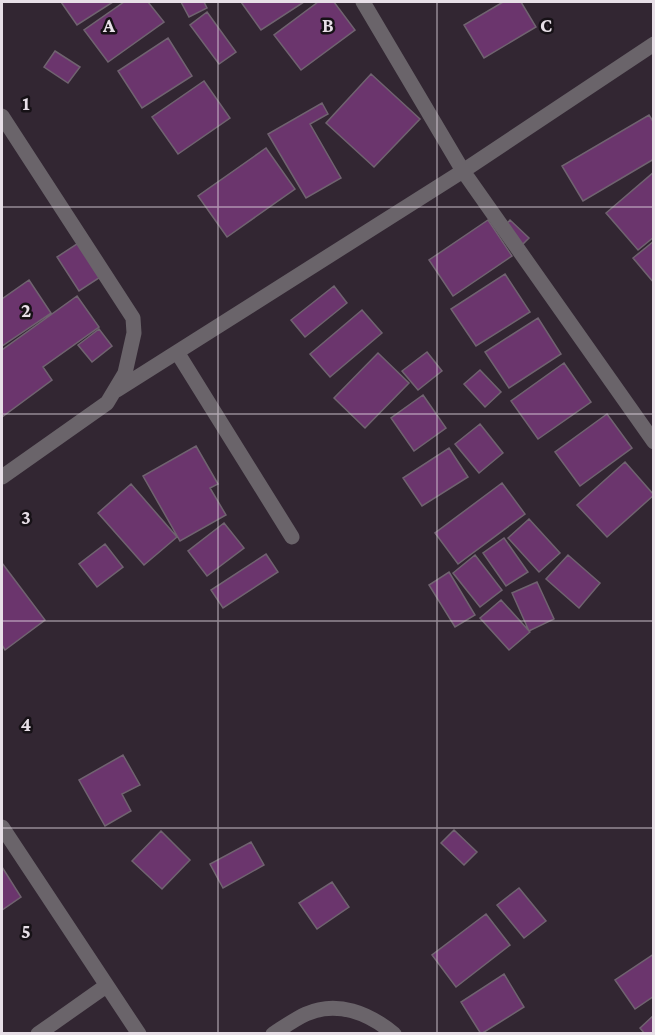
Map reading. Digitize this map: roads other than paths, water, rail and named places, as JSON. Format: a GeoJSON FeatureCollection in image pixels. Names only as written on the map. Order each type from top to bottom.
{"type":"FeatureCollection","features":[{"type":"Feature","properties":{"kind":"street"},"geometry":{"type":"LineString","coordinates":[[363,2],[463,171],[654,442]]}},
{"type":"Feature","properties":{"kind":"street"},"geometry":{"type":"LineString","coordinates":[[117,390],[463,171],[654,44]]}},
{"type":"Feature","properties":{"kind":"street"},"geometry":{"type":"LineString","coordinates":[[2,116],[133,318],[134,333],[125,373],[117,390],[107,403],[2,477]]}},
{"type":"Feature","properties":{"kind":"street"},"geometry":{"type":"LineString","coordinates":[[177,352],[292,537]]}},
{"type":"Feature","properties":{"kind":"street"},"geometry":{"type":"LineString","coordinates":[[2,827],[139,1034]]}},
{"type":"Feature","properties":{"kind":"street"},"geometry":{"type":"LineString","coordinates":[[38,1034],[106,986]]}},
{"type":"Feature","properties":{"kind":"street"},"geometry":{"type":"LineString","coordinates":[[273,1034],[306,1014],[328,1007],[350,1009],[373,1019],[394,1034]]}}]}
